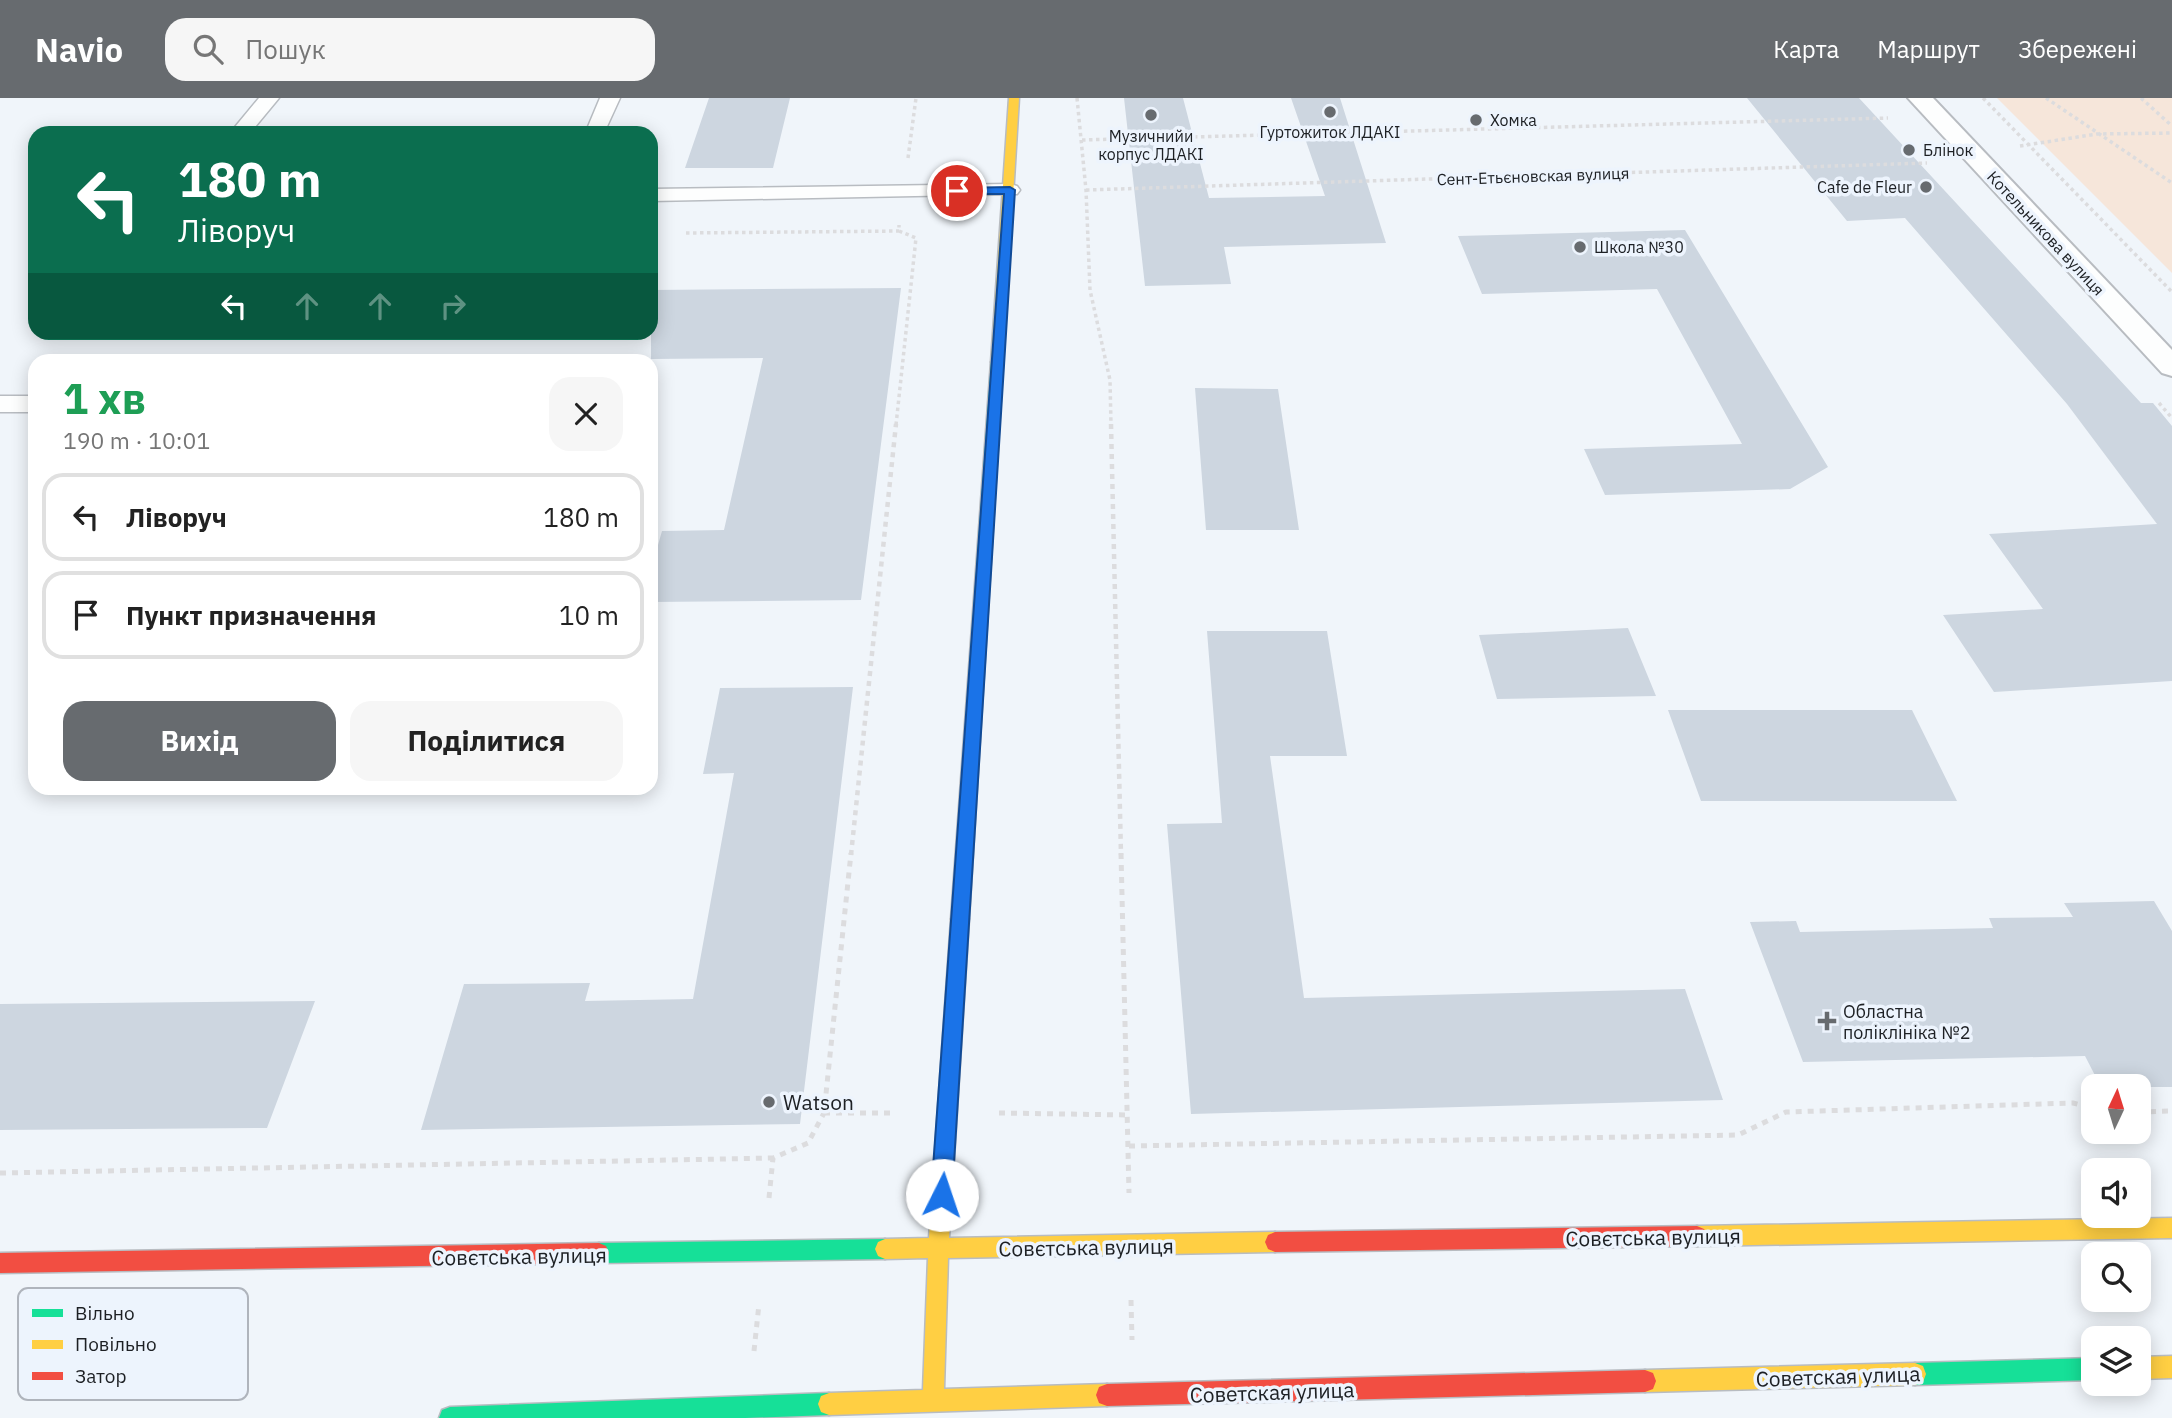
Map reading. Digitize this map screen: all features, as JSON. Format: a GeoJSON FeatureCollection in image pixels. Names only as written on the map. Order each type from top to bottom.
{"type":"FeatureCollection","features":[{"type":"Feature","properties":{"kind":"main road"},"geometry":{"type":"LineString","coordinates":[[934,1409],[938,1250],[1014,98]]}},
{"type":"Feature","properties":{"kind":"main road","name":"Совєтська вулиця"},"geometry":{"type":"LineString","coordinates":[[0,1264],[2172,1228]]}},
{"type":"Feature","properties":{"kind":"main road"},"geometry":{"type":"LineString","coordinates":[[2151,1367],[2172,1367]]}},
{"type":"Feature","properties":{"kind":"main road","name":"Советская улица"},"geometry":{"type":"LineString","coordinates":[[450,1418],[748,1409],[934,1409],[1133,1396],[2081,1369]]}},
{"type":"Feature","properties":{"kind":"street","name":"Котельникова вулиця"},"geometry":{"type":"LineString","coordinates":[[1929,107],[2172,368]]}},
{"type":"Feature","properties":{"kind":"lane"},"geometry":{"type":"LineString","coordinates":[[246,126],[269,98]]}},
{"type":"Feature","properties":{"kind":"lane"},"geometry":{"type":"LineString","coordinates":[[598,126],[610,98]]}},
{"type":"Feature","properties":{"kind":"lane"},"geometry":{"type":"LineString","coordinates":[[658,195],[1010,190]]}},
{"type":"Feature","properties":{"kind":"lane"},"geometry":{"type":"LineString","coordinates":[[0,404],[28,404]]}},
{"type":"Feature","properties":{"kind":"path"},"geometry":{"type":"LineString","coordinates":[[899,231],[916,98]]}},
{"type":"Feature","properties":{"kind":"path"},"geometry":{"type":"LineString","coordinates":[[1077,98],[1086,190],[1090,290],[1110,380],[1133,1396]]}},
{"type":"Feature","properties":{"kind":"path"},"geometry":{"type":"LineString","coordinates":[[1983,98],[2024,144],[2172,292]]}},
{"type":"Feature","properties":{"kind":"path"},"geometry":{"type":"LineString","coordinates":[[2046,98],[2172,183]]}},
{"type":"Feature","properties":{"kind":"path"},"geometry":{"type":"LineString","coordinates":[[2141,98],[2172,126]]}},
{"type":"Feature","properties":{"kind":"path"},"geometry":{"type":"LineString","coordinates":[[1082,140],[1929,107]]}},
{"type":"Feature","properties":{"kind":"path"},"geometry":{"type":"LineString","coordinates":[[1980,162],[2024,144],[2098,134],[2172,133]]}},
{"type":"Feature","properties":{"kind":"path","name":"Сент-Етьєновская вулиця"},"geometry":{"type":"LineString","coordinates":[[1086,190],[1980,162]]}},
{"type":"Feature","properties":{"kind":"path"},"geometry":{"type":"LineString","coordinates":[[0,1173],[773,1158],[808,1143],[824,1114],[916,237],[899,231],[678,233]]}},
{"type":"Feature","properties":{"kind":"path"},"geometry":{"type":"LineString","coordinates":[[1129,1146],[1738,1135],[1786,1112],[2073,1103],[2081,1105]]}},
{"type":"Feature","properties":{"kind":"path"},"geometry":{"type":"LineString","coordinates":[[2151,1112],[2172,1111]]}},
{"type":"Feature","properties":{"kind":"path"},"geometry":{"type":"LineString","coordinates":[[748,1409],[773,1158]]}},
{"type":"Feature","properties":{"kind":"shaded area"},"geometry":{"type":"Polygon","coordinates":[[[1997,98],[2172,98],[2172,273],[1997,98]]]}},
{"type":"Feature","properties":{"kind":"building"},"geometry":{"type":"Polygon","coordinates":[[[709,98],[790,98],[773,168],[685,168],[709,98]]]}},
{"type":"Feature","properties":{"kind":"building"},"geometry":{"type":"Polygon","coordinates":[[[1124,98],[1183,98],[1209,198],[1325,196],[1291,98],[1340,98],[1386,243],[1224,247],[1231,284],[1145,286],[1124,98]]]}},
{"type":"Feature","properties":{"kind":"building"},"geometry":{"type":"Polygon","coordinates":[[[1747,98],[1859,98],[2141,403],[2153,403],[2172,426],[2172,681],[1994,692],[1943,615],[2043,609],[1989,534],[2157,524],[2067,404],[1905,218],[1847,221],[1747,98]]]}},
{"type":"Feature","properties":{"kind":"building"},"geometry":{"type":"Polygon","coordinates":[[[1685,230],[1828,467],[1790,489],[1605,495],[1584,449],[1742,444],[1657,289],[1482,294],[1458,236],[1685,230]]]}},
{"type":"Feature","properties":{"kind":"building"},"geometry":{"type":"Polygon","coordinates":[[[901,288],[861,600],[658,602],[658,545],[662,531],[724,530],[763,358],[658,359],[658,354],[651,354],[651,340],[658,340],[658,290],[901,288]]]}},
{"type":"Feature","properties":{"kind":"building"},"geometry":{"type":"Polygon","coordinates":[[[1195,388],[1278,389],[1299,530],[1206,530],[1195,388]]]}},
{"type":"Feature","properties":{"kind":"building"},"geometry":{"type":"Polygon","coordinates":[[[1628,628],[1656,696],[1497,699],[1479,635],[1628,628]]]}},
{"type":"Feature","properties":{"kind":"building"},"geometry":{"type":"Polygon","coordinates":[[[1207,631],[1327,631],[1347,756],[1270,756],[1304,998],[1685,989],[1723,1100],[1191,1114],[1167,824],[1222,823],[1207,631]]]}},
{"type":"Feature","properties":{"kind":"building"},"geometry":{"type":"Polygon","coordinates":[[[853,687],[800,1124],[421,1130],[464,984],[590,983],[585,1001],[693,999],[734,773],[703,774],[720,688],[853,687]]]}},
{"type":"Feature","properties":{"kind":"building"},"geometry":{"type":"Polygon","coordinates":[[[1668,710],[1912,710],[1957,801],[1701,801],[1668,710]]]}},
{"type":"Feature","properties":{"kind":"building"},"geometry":{"type":"Polygon","coordinates":[[[2154,901],[2172,931],[2172,1087],[2151,1087],[2151,1074],[2094,1074],[2085,1056],[1803,1062],[1750,922],[1796,921],[1800,932],[1993,928],[1989,918],[2073,917],[2064,903],[2154,901]]]}},
{"type":"Feature","properties":{"kind":"building"},"geometry":{"type":"Polygon","coordinates":[[[315,1001],[267,1128],[0,1130],[0,1004],[315,1001]]]}},
{"type":"Feature","properties":{"kind":"traffic: fast"},"geometry":{"type":"LineString","coordinates":[[960,919],[997,362]]}},
{"type":"Feature","properties":{"kind":"traffic: fast"},"geometry":{"type":"LineString","coordinates":[[599,1253],[885,1249]]}},
{"type":"Feature","properties":{"kind":"traffic: fast"},"geometry":{"type":"LineString","coordinates":[[1915,1374],[2081,1369]]}},
{"type":"Feature","properties":{"kind":"traffic: fast"},"geometry":{"type":"LineString","coordinates":[[450,1418],[829,1404]]}},
{"type":"Feature","properties":{"kind":"traffic: slow"},"geometry":{"type":"LineString","coordinates":[[997,362],[1014,98]]}},
{"type":"Feature","properties":{"kind":"traffic: slow"},"geometry":{"type":"LineString","coordinates":[[933,1400],[938,1250],[960,919]]}},
{"type":"Feature","properties":{"kind":"traffic: slow"},"geometry":{"type":"LineString","coordinates":[[1697,1236],[2172,1228]]}},
{"type":"Feature","properties":{"kind":"traffic: slow"},"geometry":{"type":"LineString","coordinates":[[885,1249],[1275,1242]]}},
{"type":"Feature","properties":{"kind":"traffic: slow"},"geometry":{"type":"LineString","coordinates":[[2151,1368],[2172,1367]]}},
{"type":"Feature","properties":{"kind":"traffic: slow"},"geometry":{"type":"LineString","coordinates":[[1645,1381],[1915,1374]]}},
{"type":"Feature","properties":{"kind":"traffic: slow"},"geometry":{"type":"LineString","coordinates":[[829,1404],[1107,1395]]}},
{"type":"Feature","properties":{"kind":"traffic: jam"},"geometry":{"type":"LineString","coordinates":[[1275,1242],[1697,1236]]}},
{"type":"Feature","properties":{"kind":"traffic: jam"},"geometry":{"type":"LineString","coordinates":[[0,1263],[599,1253]]}},
{"type":"Feature","properties":{"kind":"traffic: jam"},"geometry":{"type":"LineString","coordinates":[[1107,1395],[1645,1381]]}},
{"type":"Feature","properties":{"kind":"place","name":"Гуртожиток ЛДАКІ"},"geometry":{"type":"Point","coordinates":[1330,112]}},
{"type":"Feature","properties":{"kind":"place","name":"Музичнийи корпус ЛДАКІ"},"geometry":{"type":"Point","coordinates":[1151,115]}},
{"type":"Feature","properties":{"kind":"place","name":"Хомка"},"geometry":{"type":"Point","coordinates":[1476,120]}},
{"type":"Feature","properties":{"kind":"place","name":"Блінок"},"geometry":{"type":"Point","coordinates":[1909,150]}},
{"type":"Feature","properties":{"kind":"place","name":"Cafe de Fleur"},"geometry":{"type":"Point","coordinates":[1926,187]}},
{"type":"Feature","properties":{"kind":"place","name":"Школа №30"},"geometry":{"type":"Point","coordinates":[1580,247]}},
{"type":"Feature","properties":{"kind":"place","name":"Областна поліклініка №2"},"geometry":{"type":"Point","coordinates":[1827,1021]}},
{"type":"Feature","properties":{"kind":"place","name":"Watson"},"geometry":{"type":"Point","coordinates":[769,1102]}},
{"type":"Feature","properties":{"kind":"route"},"geometry":{"type":"LineString","coordinates":[[942,1195],[1010,190],[957,191]]}}]}
